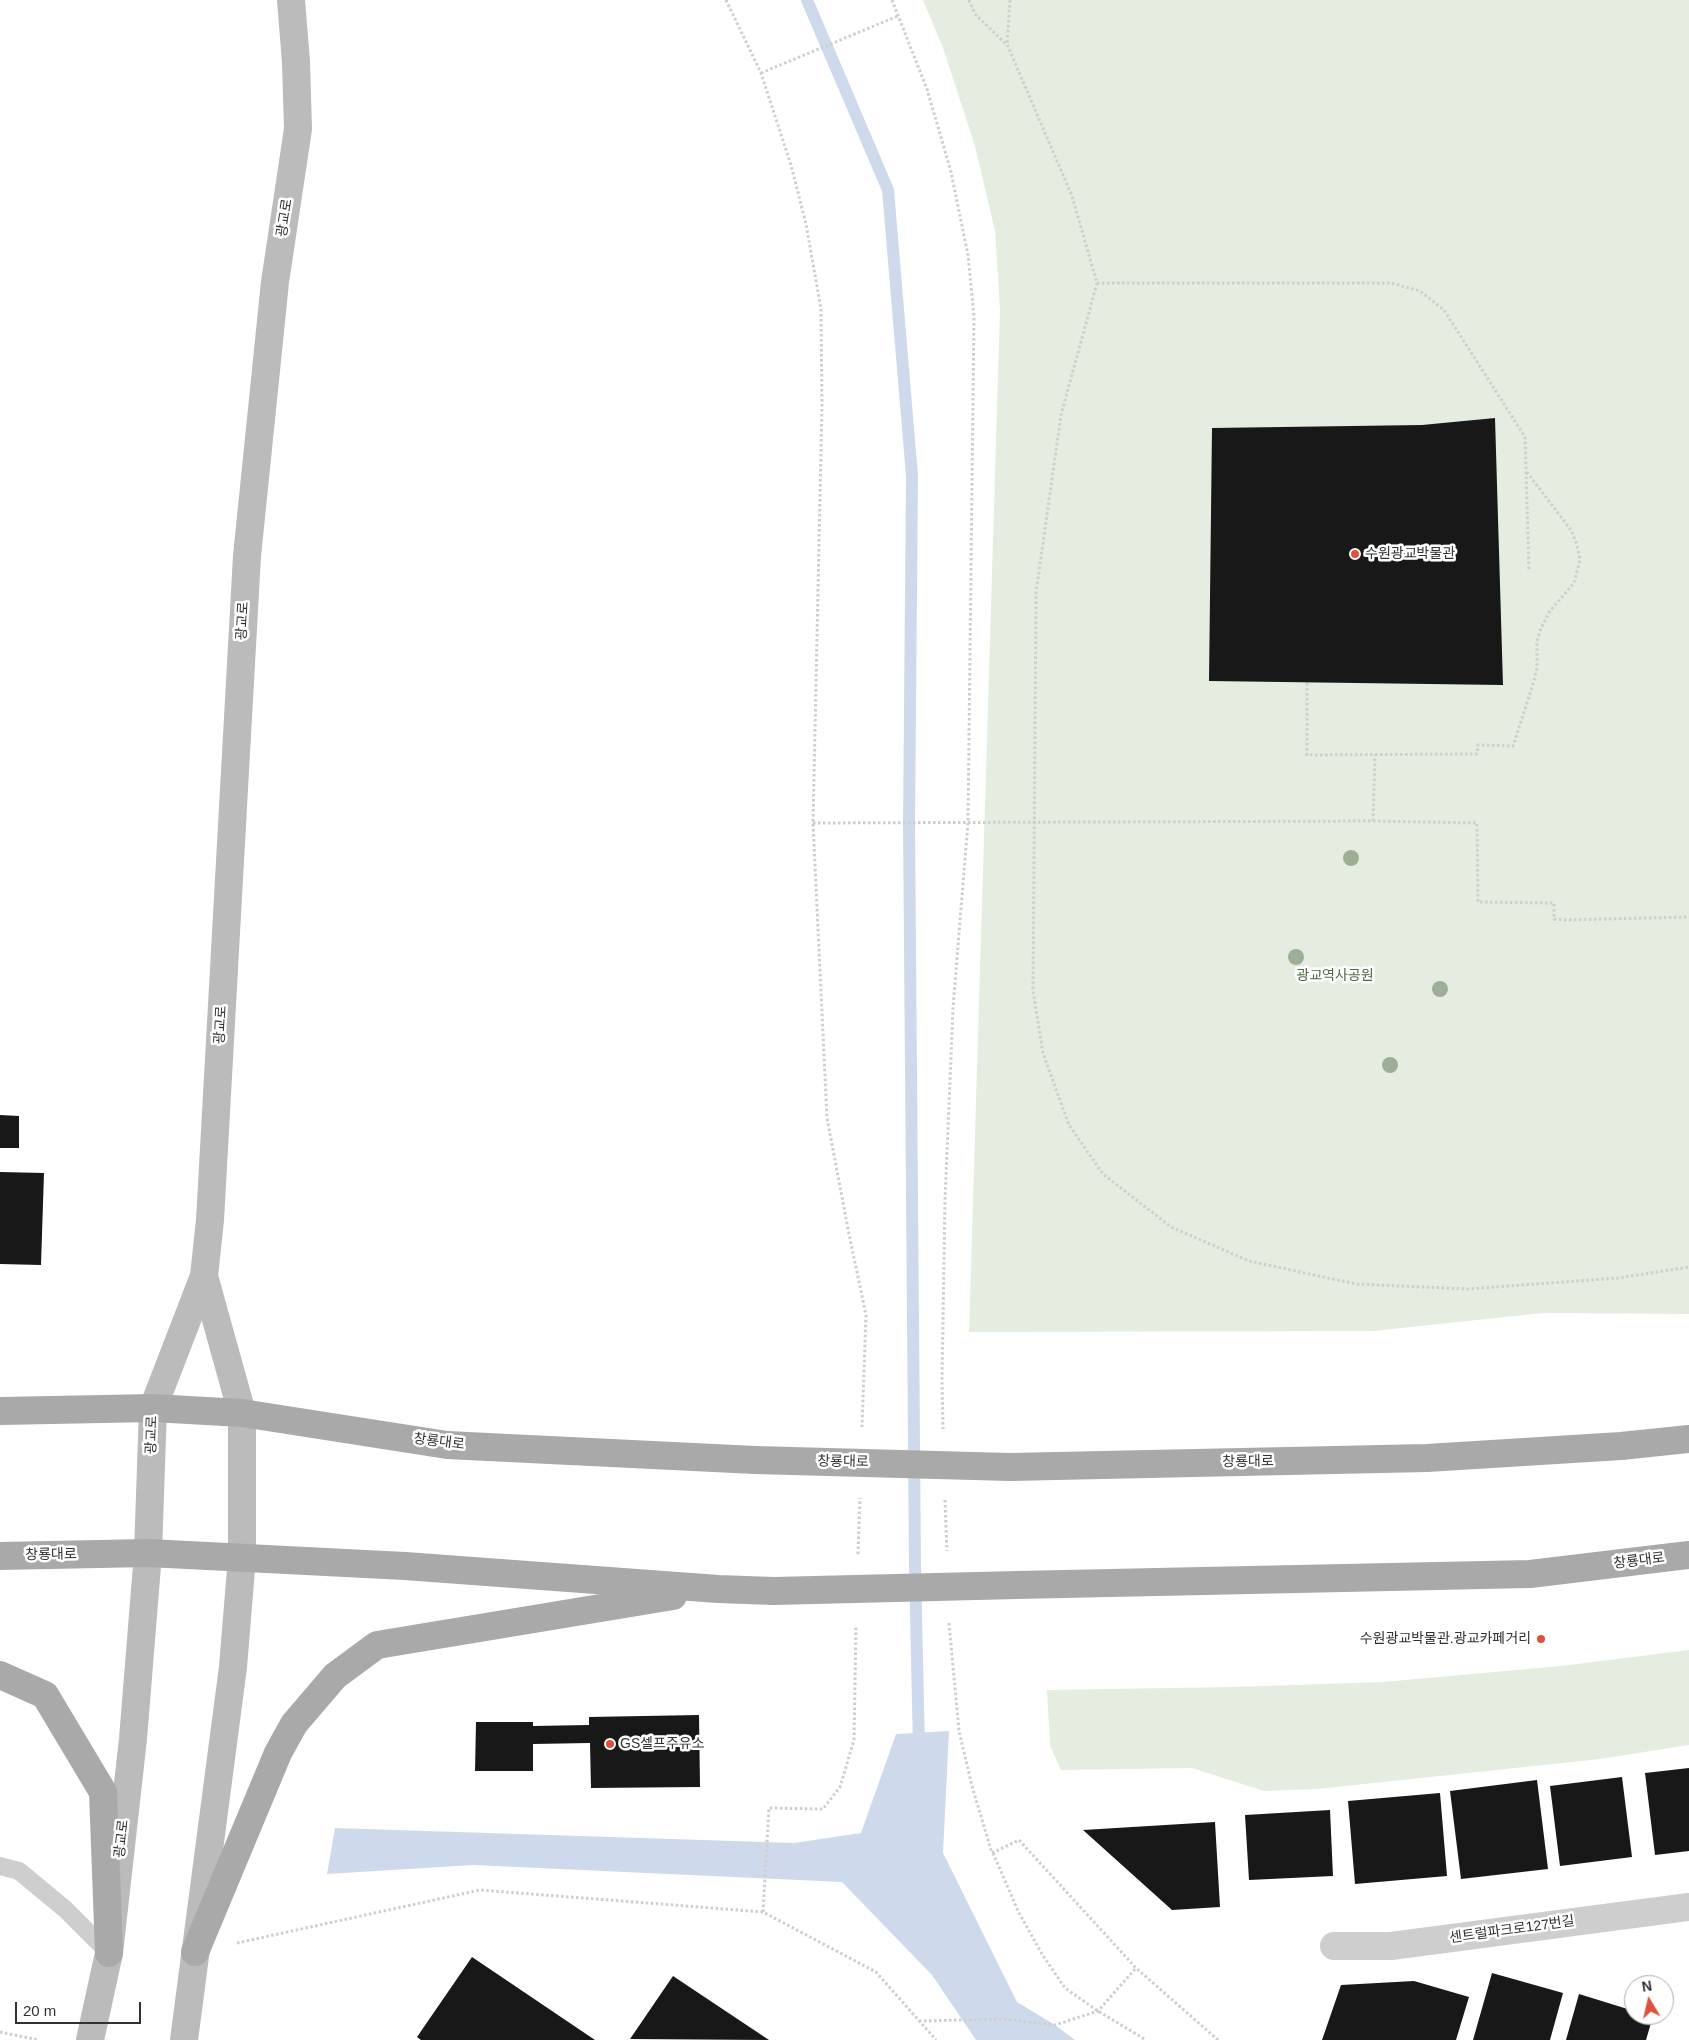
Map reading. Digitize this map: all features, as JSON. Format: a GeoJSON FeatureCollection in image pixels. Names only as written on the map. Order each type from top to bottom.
{"type":"FeatureCollection","features":[{"type":"Feature","properties":{"kind":"main road","name":"광교로"},"geometry":{"type":"LineString","coordinates":[[90,2040],[109,1953],[133,1739],[148,1553],[153,1408],[204,1276],[210,1220],[247,556],[275,282],[298,129],[296,62],[290,0]]}},
{"type":"Feature","properties":{"kind":"main road"},"geometry":{"type":"LineString","coordinates":[[184,2040],[233,1667],[242,1557],[242,1413],[204,1276]]}},
{"type":"Feature","properties":{"kind":"main road","name":"창룡대로"},"geometry":{"type":"LineString","coordinates":[[0,1411],[153,1408],[242,1413],[447,1445],[755,1460],[1010,1466],[1427,1458],[1621,1446],[1689,1439]]}},
{"type":"Feature","properties":{"kind":"main road","name":"창룡대로"},"geometry":{"type":"LineString","coordinates":[[0,1556],[148,1553],[242,1557],[415,1567],[718,1589],[774,1591],[1530,1574],[1689,1555]]}},
{"type":"Feature","properties":{"kind":"main road"},"geometry":{"type":"LineString","coordinates":[[195,1952],[278,1753],[294,1724],[336,1676],[377,1645],[718,1589]]}},
{"type":"Feature","properties":{"kind":"main road"},"geometry":{"type":"LineString","coordinates":[[0,1675],[45,1695],[103,1792],[109,1953]]}},
{"type":"Feature","properties":{"kind":"street","name":"센트럴파크로127번길"},"geometry":{"type":"LineString","coordinates":[[1334,1946],[1391,1946],[1689,1907]]}},
{"type":"Feature","properties":{"kind":"lane"},"geometry":{"type":"LineString","coordinates":[[0,1866],[19,1871],[65,1909],[109,1953]]}},
{"type":"Feature","properties":{"kind":"path"},"geometry":{"type":"LineString","coordinates":[[726,0],[761,73],[791,165],[806,224],[821,309],[822,405],[813,823],[827,1118],[866,1314],[862,1429]]}},
{"type":"Feature","properties":{"kind":"path"},"geometry":{"type":"LineString","coordinates":[[892,0],[927,89],[951,172],[969,264],[974,316],[968,822],[952,1008],[945,1200],[943,1430]]}},
{"type":"Feature","properties":{"kind":"path"},"geometry":{"type":"LineString","coordinates":[[969,0],[975,14],[1007,44],[1072,196],[1097,282],[1061,415],[1036,593],[1034,991],[1043,1053],[1069,1125],[1103,1174],[1171,1227],[1249,1261],[1356,1284],[1468,1289],[1618,1278],[1689,1267]]}},
{"type":"Feature","properties":{"kind":"path"},"geometry":{"type":"LineString","coordinates":[[1007,44],[1010,0]]}},
{"type":"Feature","properties":{"kind":"path"},"geometry":{"type":"LineString","coordinates":[[761,73],[898,16]]}},
{"type":"Feature","properties":{"kind":"path"},"geometry":{"type":"LineString","coordinates":[[1097,282],[1391,283],[1420,291],[1444,310],[1525,437],[1529,571]]}},
{"type":"Feature","properties":{"kind":"path"},"geometry":{"type":"LineString","coordinates":[[1307,682],[1307,755],[1477,754],[1478,745],[1513,746],[1534,681],[1541,628],[1550,611],[1574,583],[1580,560],[1571,530],[1526,471]]}},
{"type":"Feature","properties":{"kind":"path"},"geometry":{"type":"LineString","coordinates":[[1373,821],[1375,755]]}},
{"type":"Feature","properties":{"kind":"path"},"geometry":{"type":"LineString","coordinates":[[813,823],[1034,821],[1373,821],[1477,823],[1478,902],[1554,903],[1554,920],[1689,917]]}},
{"type":"Feature","properties":{"kind":"path"},"geometry":{"type":"LineString","coordinates":[[858,1557],[860,1488]]}},
{"type":"Feature","properties":{"kind":"path"},"geometry":{"type":"LineString","coordinates":[[945,1498],[947,1558]]}},
{"type":"Feature","properties":{"kind":"path"},"geometry":{"type":"LineString","coordinates":[[762,1912],[769,1808],[823,1809],[840,1787],[854,1740],[856,1616]]}},
{"type":"Feature","properties":{"kind":"path"},"geometry":{"type":"LineString","coordinates":[[949,1616],[959,1731],[972,1786],[992,1853],[1018,1911],[1042,1954],[1065,1988],[1098,2011],[1146,2040]]}},
{"type":"Feature","properties":{"kind":"path"},"geometry":{"type":"LineString","coordinates":[[992,1853],[1019,1840],[1136,1968],[1218,2040]]}},
{"type":"Feature","properties":{"kind":"path"},"geometry":{"type":"LineString","coordinates":[[195,1952],[480,1890],[762,1912],[876,1972],[936,2040]]}},
{"type":"Feature","properties":{"kind":"path"},"geometry":{"type":"LineString","coordinates":[[919,2021],[1003,2018],[1055,2025],[1098,2011],[1136,1968]]}},
{"type":"Feature","properties":{"kind":"path"},"geometry":{"type":"LineString","coordinates":[[0,2032],[39,2040]]}},
{"type":"Feature","properties":{"kind":"green space","name":"광교역사공원"},"geometry":{"type":"Polygon","coordinates":[[[923,0],[1689,0],[1689,1314],[1543,1313],[1373,1331],[969,1332],[1000,310],[995,231],[975,146],[943,48],[923,0]]]}},
{"type":"Feature","properties":{"kind":"green space"},"geometry":{"type":"Polygon","coordinates":[[[1689,1650],[1689,1745],[1600,1759],[1317,1789],[1264,1791],[1192,1768],[1061,1770],[1050,1746],[1047,1690],[1383,1682],[1561,1666],[1689,1650]]]}},
{"type":"Feature","properties":{"kind":"water"},"geometry":{"type":"Polygon","coordinates":[[[949,1731],[943,1853],[1017,2002],[1055,2025],[1075,2040],[976,2040],[932,1975],[842,1882],[473,1865],[327,1874],[335,1828],[794,1843],[861,1833],[896,1734],[949,1731]]]}},
{"type":"Feature","properties":{"kind":"building","name":"수원광교박물관"},"geometry":{"type":"Polygon","coordinates":[[[1495,418],[1503,685],[1209,681],[1212,428],[1422,425],[1495,418]]]}},
{"type":"Feature","properties":{"kind":"building"},"geometry":{"type":"Polygon","coordinates":[[[0,1115],[19,1116],[19,1148],[0,1148],[0,1115]]]}},
{"type":"Feature","properties":{"kind":"building"},"geometry":{"type":"Polygon","coordinates":[[[0,1172],[44,1173],[41,1265],[0,1264],[0,1172]]]}},
{"type":"Feature","properties":{"kind":"building"},"geometry":{"type":"Polygon","coordinates":[[[699,1715],[700,1787],[591,1788],[590,1743],[533,1744],[533,1771],[475,1771],[476,1722],[533,1722],[533,1726],[589,1725],[589,1717],[699,1715]]]}},
{"type":"Feature","properties":{"kind":"building"},"geometry":{"type":"Polygon","coordinates":[[[1689,1768],[1689,1851],[1655,1855],[1645,1773],[1689,1768]]]}},
{"type":"Feature","properties":{"kind":"building"},"geometry":{"type":"Polygon","coordinates":[[[1622,1777],[1632,1857],[1560,1866],[1550,1786],[1622,1777]]]}},
{"type":"Feature","properties":{"kind":"building"},"geometry":{"type":"Polygon","coordinates":[[[1537,1780],[1548,1869],[1461,1879],[1450,1791],[1537,1780]]]}},
{"type":"Feature","properties":{"kind":"building"},"geometry":{"type":"Polygon","coordinates":[[[1440,1793],[1447,1876],[1355,1884],[1348,1801],[1440,1793]]]}},
{"type":"Feature","properties":{"kind":"building"},"geometry":{"type":"Polygon","coordinates":[[[1330,1810],[1333,1876],[1249,1880],[1245,1815],[1330,1810]]]}},
{"type":"Feature","properties":{"kind":"building"},"geometry":{"type":"Polygon","coordinates":[[[1215,1822],[1220,1907],[1172,1910],[1083,1830],[1215,1822]]]}},
{"type":"Feature","properties":{"kind":"building"},"geometry":{"type":"Polygon","coordinates":[[[472,1957],[595,2040],[421,2040],[417,2037],[472,1957]]]}},
{"type":"Feature","properties":{"kind":"building"},"geometry":{"type":"Polygon","coordinates":[[[1492,1973],[1563,1993],[1550,2040],[1473,2040],[1492,1973]]]}},
{"type":"Feature","properties":{"kind":"building"},"geometry":{"type":"Polygon","coordinates":[[[673,1976],[769,2040],[630,2039],[673,1976]]]}},
{"type":"Feature","properties":{"kind":"building"},"geometry":{"type":"Polygon","coordinates":[[[1414,1981],[1469,1997],[1456,2040],[1322,2040],[1341,1985],[1414,1981]]]}},
{"type":"Feature","properties":{"kind":"building"},"geometry":{"type":"Polygon","coordinates":[[[1579,1994],[1624,2008],[1624,2025],[1650,2025],[1646,2040],[1566,2040],[1579,1994]]]}},
{"type":"Feature","properties":{"kind":"waterway"},"geometry":{"type":"LineString","coordinates":[[807,0],[888,190],[912,476],[909,824],[915,1566],[919,1749]]}},
{"type":"Feature","properties":{"kind":"place","name":"수원광교박물관"},"geometry":{"type":"Point","coordinates":[1355,554]}},
{"type":"Feature","properties":{"kind":"place","name":"수원광교박물관.광교카페거리"},"geometry":{"type":"Point","coordinates":[1541,1639]}},
{"type":"Feature","properties":{"kind":"place","name":"GS셀프주유소"},"geometry":{"type":"Point","coordinates":[610,1744]}}]}
